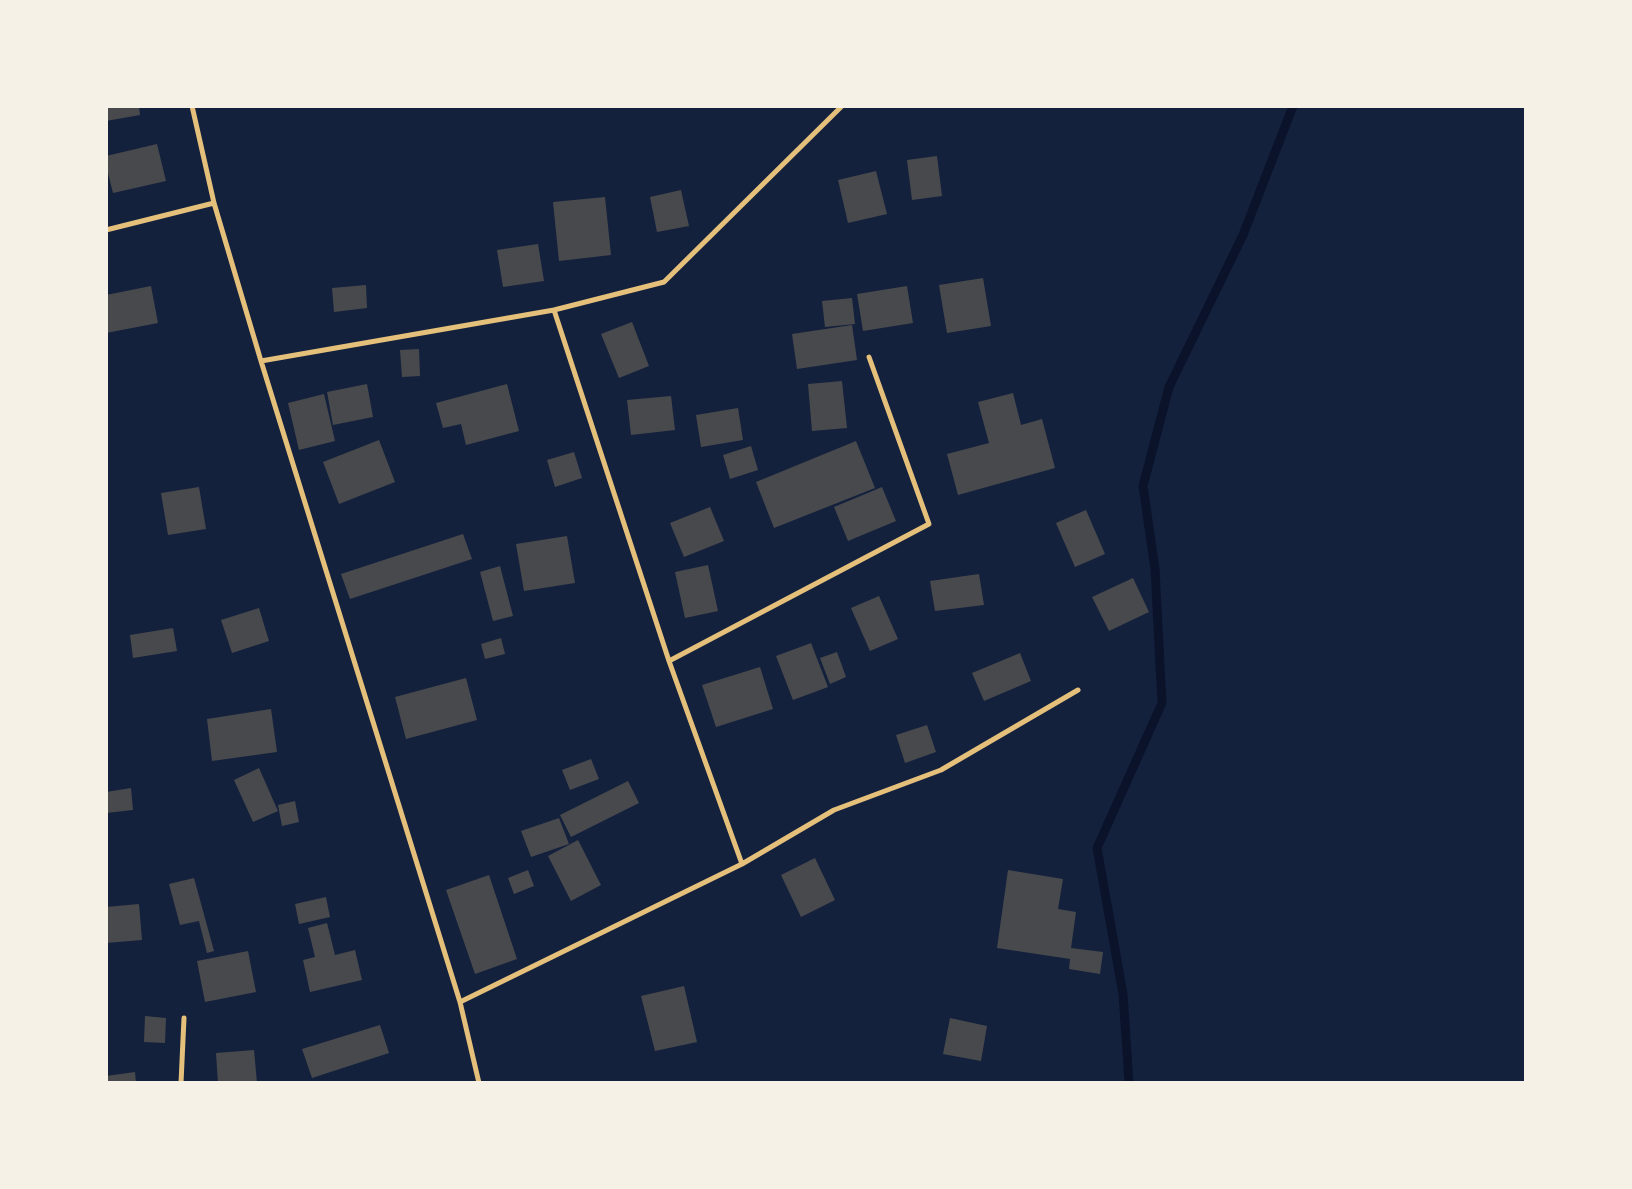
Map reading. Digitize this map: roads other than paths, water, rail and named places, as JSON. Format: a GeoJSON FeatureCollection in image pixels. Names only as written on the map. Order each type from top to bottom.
{"type":"FeatureCollection","features":[{"type":"Feature","properties":{"kind":"street"},"geometry":{"type":"LineString","coordinates":[[192,106],[214,203],[261,361],[460,1002],[480,1083]]}},
{"type":"Feature","properties":{"kind":"street"},"geometry":{"type":"LineString","coordinates":[[261,361],[554,310],[664,282],[842,106]]}},
{"type":"Feature","properties":{"kind":"street"},"geometry":{"type":"LineString","coordinates":[[106,230],[214,203]]}},
{"type":"Feature","properties":{"kind":"street"},"geometry":{"type":"LineString","coordinates":[[554,310],[668,661],[742,864]]}},
{"type":"Feature","properties":{"kind":"street"},"geometry":{"type":"LineString","coordinates":[[668,661],[929,524],[869,357]]}},
{"type":"Feature","properties":{"kind":"street"},"geometry":{"type":"LineString","coordinates":[[460,1002],[742,864],[834,810],[941,770],[1078,690]]}},
{"type":"Feature","properties":{"kind":"street"},"geometry":{"type":"LineString","coordinates":[[180,1083],[184,1018]]}},
{"type":"Feature","properties":{"kind":"waterway"},"geometry":{"type":"LineString","coordinates":[[1129,1083],[1123,994],[1097,848],[1162,703],[1155,569],[1143,486],[1169,387],[1243,235],[1293,106]]}}]}
